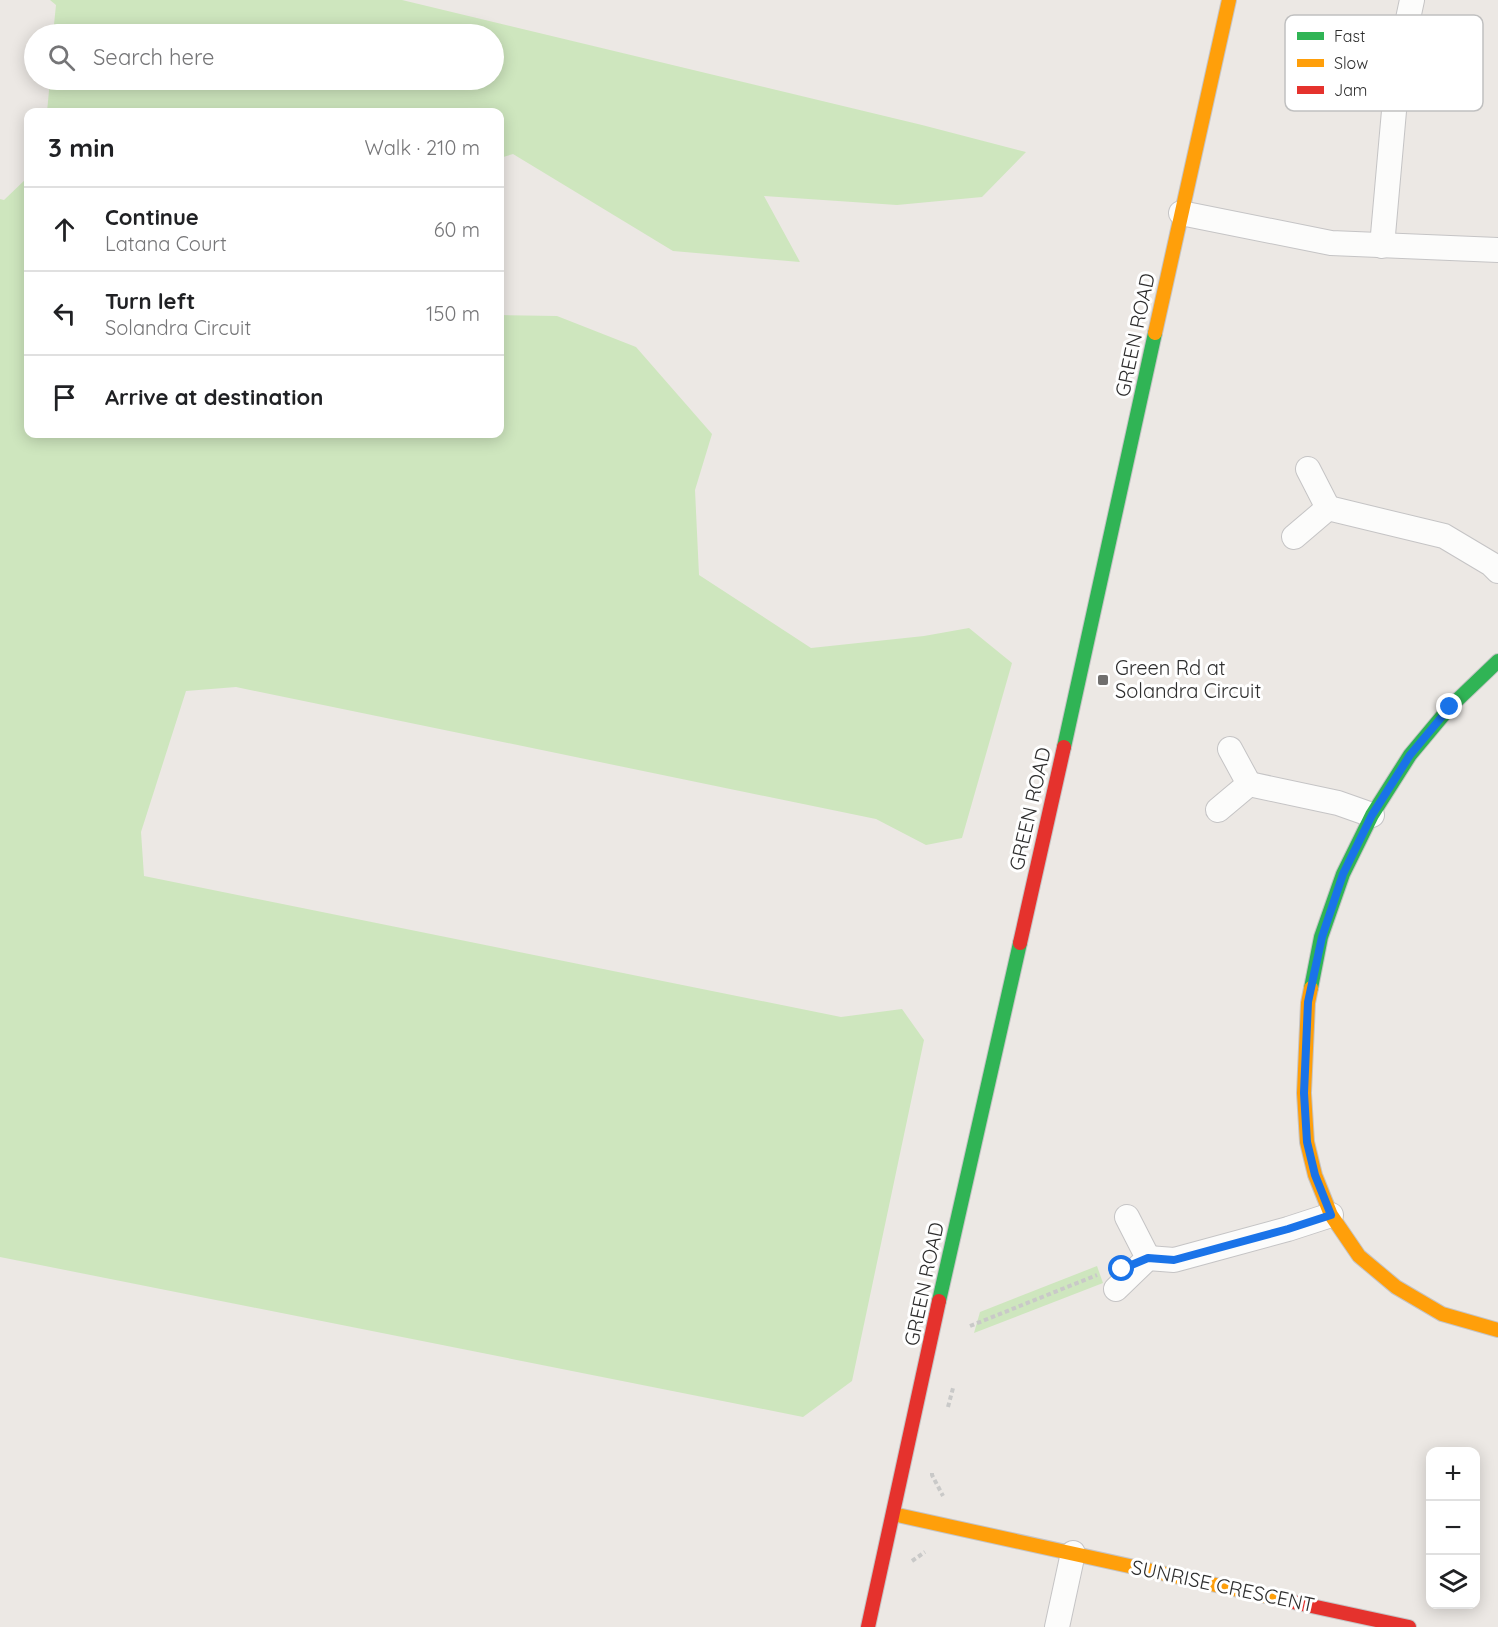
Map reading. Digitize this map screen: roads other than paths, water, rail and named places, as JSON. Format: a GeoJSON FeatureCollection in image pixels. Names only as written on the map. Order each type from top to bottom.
{"type":"FeatureCollection","features":[{"type":"Feature","properties":{"kind":"street","name":"GREEN ROAD"},"geometry":{"type":"LineString","coordinates":[[868,1627],[1229,0]]}},
{"type":"Feature","properties":{"kind":"street"},"geometry":{"type":"LineString","coordinates":[[1409,15],[1412,0]]}},
{"type":"Feature","properties":{"kind":"street"},"geometry":{"type":"LineString","coordinates":[[1382,246],[1394,111]]}},
{"type":"Feature","properties":{"kind":"street"},"geometry":{"type":"LineString","coordinates":[[1181,213],[1331,243],[1498,250]]}},
{"type":"Feature","properties":{"kind":"street"},"geometry":{"type":"LineString","coordinates":[[1308,469],[1328,508],[1444,536],[1491,564],[1498,571]]}},
{"type":"Feature","properties":{"kind":"street"},"geometry":{"type":"LineString","coordinates":[[1294,537],[1328,508]]}},
{"type":"Feature","properties":{"kind":"street"},"geometry":{"type":"LineString","coordinates":[[1498,661],[1450,707],[1417,747],[1372,815],[1343,874],[1322,937],[1308,1002],[1304,1093],[1307,1142],[1315,1175],[1331,1215],[1359,1256],[1396,1287],[1442,1314],[1498,1330]]}},
{"type":"Feature","properties":{"kind":"street"},"geometry":{"type":"LineString","coordinates":[[1230,749],[1249,784],[1338,803],[1372,815]]}},
{"type":"Feature","properties":{"kind":"street"},"geometry":{"type":"LineString","coordinates":[[1218,810],[1249,784]]}},
{"type":"Feature","properties":{"kind":"street"},"geometry":{"type":"LineString","coordinates":[[1110,1281],[1148,1258],[1174,1260],[1331,1215]]}},
{"type":"Feature","properties":{"kind":"street"},"geometry":{"type":"LineString","coordinates":[[1127,1217],[1148,1258]]}},
{"type":"Feature","properties":{"kind":"street","name":"SUNRISE CRESCENT"},"geometry":{"type":"LineString","coordinates":[[893,1514],[1409,1627]]}},
{"type":"Feature","properties":{"kind":"street"},"geometry":{"type":"LineString","coordinates":[[1057,1627],[1072,1553]]}},
{"type":"Feature","properties":{"kind":"place","name":"Green Rd at Solandra Circuit"},"geometry":{"type":"Point","coordinates":[1103,680]}}]}
